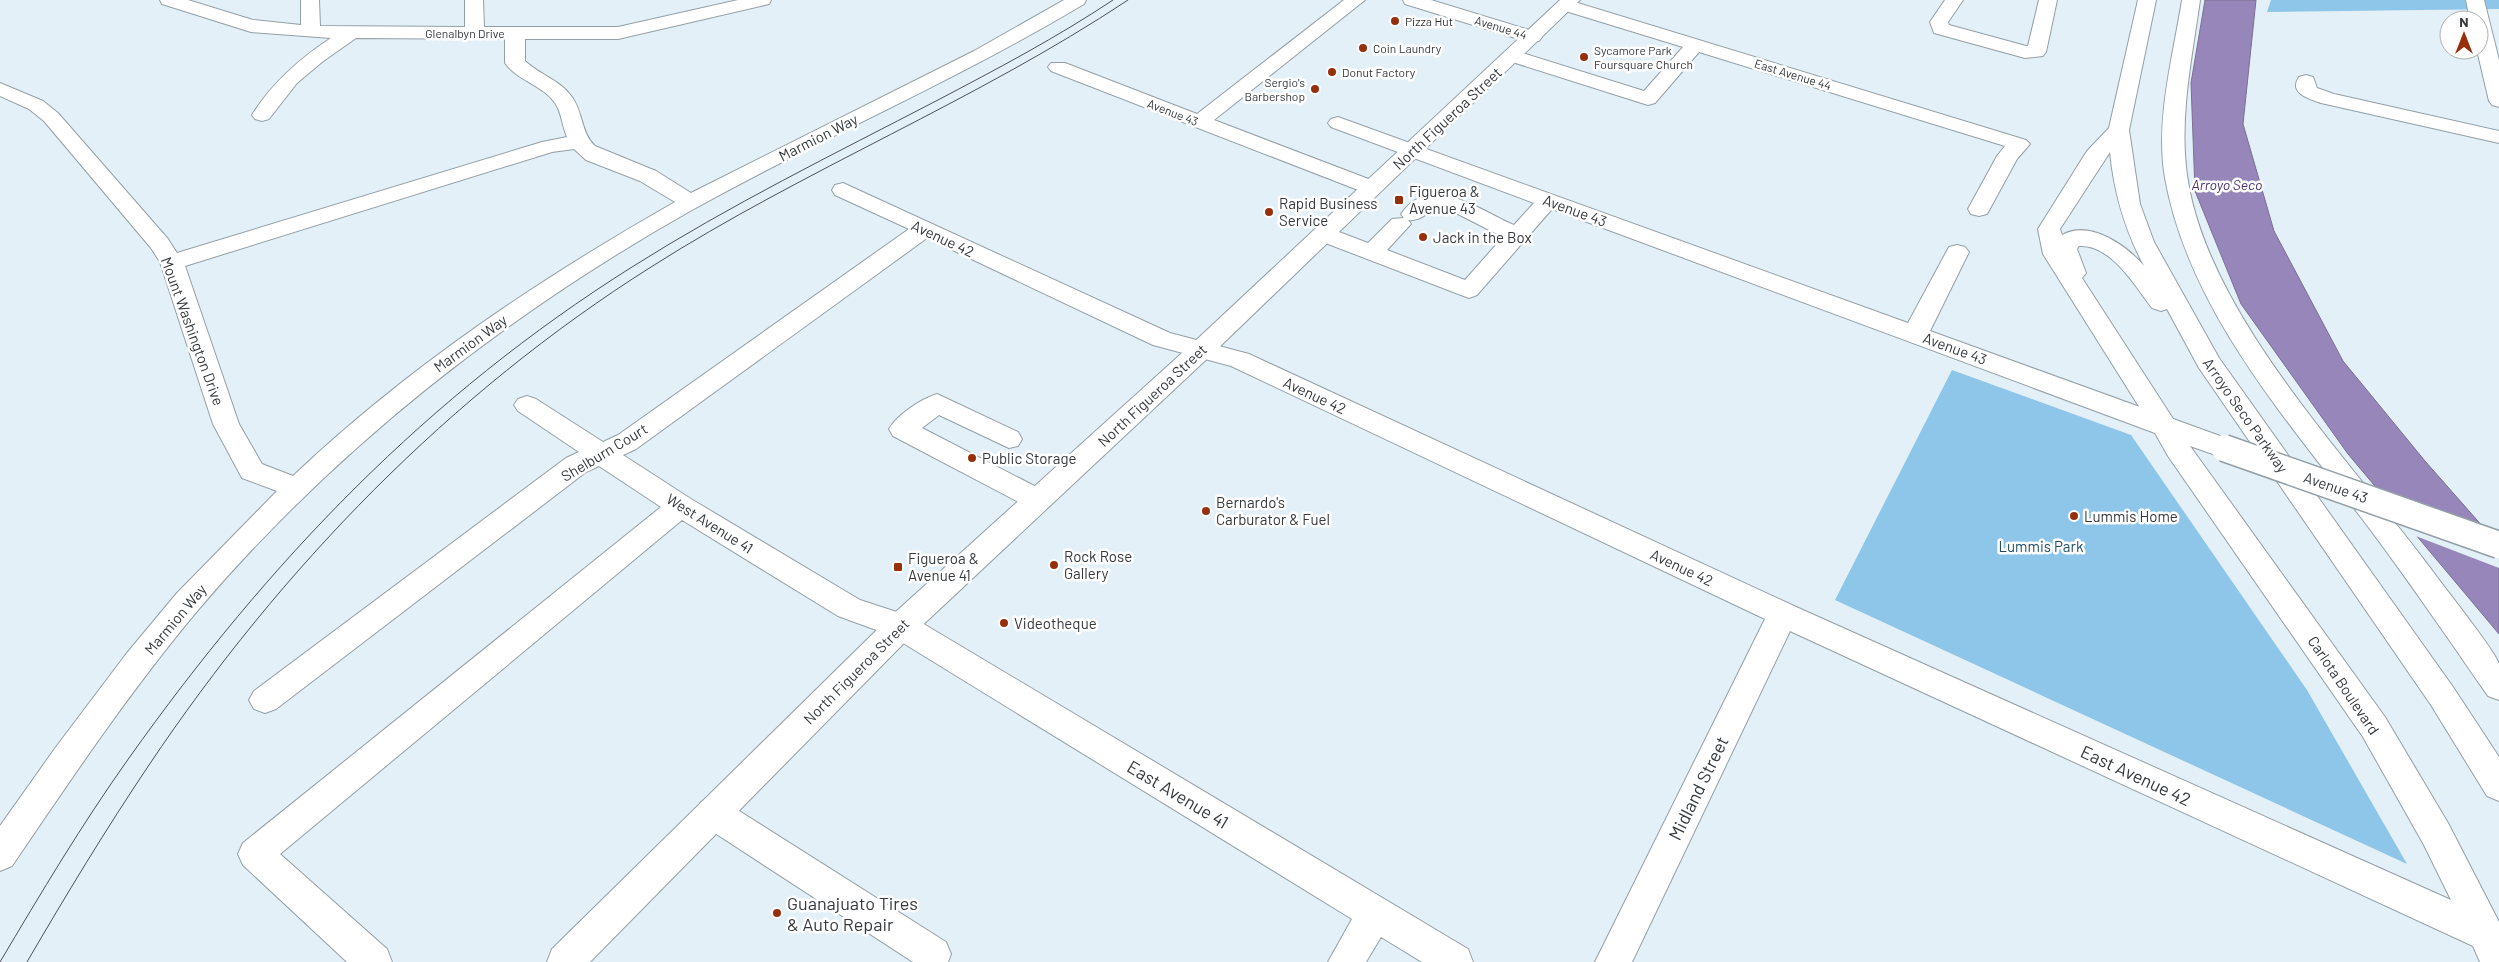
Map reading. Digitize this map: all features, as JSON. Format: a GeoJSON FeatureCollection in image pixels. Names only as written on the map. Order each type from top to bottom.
{"type":"FeatureCollection","features":[{"type":"Feature","properties":{"kind":"main road","name":"Glenalbyn Drive"},"geometry":{"type":"LineString","coordinates":[[169,0],[251,26],[311,31],[515,33],[618,33],[762,0]]}},
{"type":"Feature","properties":{"kind":"main road"},"geometry":{"type":"LineString","coordinates":[[310,0],[311,31]]}},
{"type":"Feature","properties":{"kind":"main road"},"geometry":{"type":"LineString","coordinates":[[474,0],[475,32]]}},
{"type":"Feature","properties":{"kind":"main road","name":"Marmion Way"},"geometry":{"type":"LineString","coordinates":[[0,855],[64,761],[141,660],[190,600],[297,488],[391,403],[465,345],[563,278],[691,202],[1010,39],[1077,0]]}},
{"type":"Feature","properties":{"kind":"main road"},"geometry":{"type":"LineString","coordinates":[[1199,122],[1356,0]]}},
{"type":"Feature","properties":{"kind":"main road","name":"Avenue 44"},"geometry":{"type":"LineString","coordinates":[[1412,0],[1446,19],[1532,37]]}},
{"type":"Feature","properties":{"kind":"main road"},"geometry":{"type":"LineString","coordinates":[[1954,0],[1939,22],[1941,29],[2025,52],[2036,52],[2048,0]]}},
{"type":"Feature","properties":{"kind":"main road","name":"Arroyo Seco Parkway"},"geometry":{"type":"LineString","coordinates":[[2147,0],[2119,130],[2121,158],[2129,204],[2143,242],[2208,362],[2442,696],[2499,786]]}},
{"type":"Feature","properties":{"kind":"main road"},"geometry":{"type":"LineString","coordinates":[[2190,0],[2173,135],[2176,178],[2188,223],[2206,271],[2260,366],[2412,564],[2499,687]]}},
{"type":"Feature","properties":{"kind":"main road"},"geometry":{"type":"LineString","coordinates":[[2476,1],[2499,101]]}},
{"type":"Feature","properties":{"kind":"main road","name":"North Figueroa Street"},"geometry":{"type":"LineString","coordinates":[[565,962],[901,626],[1201,350],[1569,2]]}},
{"type":"Feature","properties":{"kind":"main road","name":"East Avenue 44"},"geometry":{"type":"LineString","coordinates":[[1569,2],[1696,44],[2019,144],[2008,156],[1979,209]]}},
{"type":"Feature","properties":{"kind":"main road"},"geometry":{"type":"LineString","coordinates":[[262,115],[271,98],[325,50],[353,32]]}},
{"type":"Feature","properties":{"kind":"main road"},"geometry":{"type":"LineString","coordinates":[[515,33],[515,63],[547,83],[562,97],[573,120],[578,142],[588,151],[648,176],[691,202]]}},
{"type":"Feature","properties":{"kind":"main road"},"geometry":{"type":"LineString","coordinates":[[1513,56],[1648,99],[1696,44]]}},
{"type":"Feature","properties":{"kind":"main road","name":"Avenue 43"},"geometry":{"type":"LineString","coordinates":[[1058,67],[1371,188]]}},
{"type":"Feature","properties":{"kind":"main road"},"geometry":{"type":"LineString","coordinates":[[2306,81],[2307,92],[2328,99],[2499,137]]}},
{"type":"Feature","properties":{"kind":"main road","name":"Mount Washington Drive"},"geometry":{"type":"LineString","coordinates":[[0,89],[36,105],[51,117],[150,230],[172,262],[226,424],[252,471],[297,488]]}},
{"type":"Feature","properties":{"kind":"main road","name":"Avenue 43"},"geometry":{"type":"LineString","coordinates":[[1338,123],[2224,448],[2499,545]]}},
{"type":"Feature","properties":{"kind":"main road"},"geometry":{"type":"LineString","coordinates":[[2083,295],[2056,254],[2049,229],[2083,178],[2095,156],[2119,130]]}},
{"type":"Feature","properties":{"kind":"main road"},"geometry":{"type":"LineString","coordinates":[[172,262],[549,146],[578,142]]}},
{"type":"Feature","properties":{"kind":"main road","name":"Avenue 42"},"geometry":{"type":"LineString","coordinates":[[843,190],[1162,339],[1240,360],[1783,614]]}},
{"type":"Feature","properties":{"kind":"main road"},"geometry":{"type":"LineString","coordinates":[[1323,234],[1469,290],[1548,200]]}},
{"type":"Feature","properties":{"kind":"main road"},"geometry":{"type":"LineString","coordinates":[[1372,252],[1421,205],[1434,201],[1452,202],[1518,235]]}},
{"type":"Feature","properties":{"kind":"main road","name":"Shelburn Court"},"geometry":{"type":"LineString","coordinates":[[265,700],[576,465],[627,442],[924,229]]}},
{"type":"Feature","properties":{"kind":"main road"},"geometry":{"type":"LineString","coordinates":[[2083,295],[2065,248],[2071,239],[2083,236],[2095,239],[2111,247],[2134,269],[2208,362]]}},
{"type":"Feature","properties":{"kind":"main road"},"geometry":{"type":"LineString","coordinates":[[1916,334],[1928,306],[1957,252]]}},
{"type":"Feature","properties":{"kind":"main road","name":"Carlota Boulevard"},"geometry":{"type":"LineString","coordinates":[[2083,295],[2178,449],[2374,727],[2436,834],[2493,948]]}},
{"type":"Feature","properties":{"kind":"main road"},"geometry":{"type":"LineString","coordinates":[[1008,439],[937,404],[902,429],[1038,500]]}},
{"type":"Feature","properties":{"kind":"main road","name":"West Avenue 41"},"geometry":{"type":"LineString","coordinates":[[528,405],[604,453],[681,506],[849,608],[901,626]]}},
{"type":"Feature","properties":{"kind":"main road"},"geometry":{"type":"LineString","coordinates":[[374,962],[255,854],[681,506]]}},
{"type":"Feature","properties":{"kind":"main road"},"geometry":{"type":"LineString","coordinates":[[2412,564],[2499,658]]}},
{"type":"Feature","properties":{"kind":"main road","name":"East Avenue 42"},"geometry":{"type":"LineString","coordinates":[[1783,614],[2493,948]]}},
{"type":"Feature","properties":{"kind":"main road","name":"Midland Street"},"geometry":{"type":"LineString","coordinates":[[1613,962],[1783,614]]}},
{"type":"Feature","properties":{"kind":"main road","name":"East Avenue 41"},"geometry":{"type":"LineString","coordinates":[[901,626],[1455,962]]}},
{"type":"Feature","properties":{"kind":"main road"},"geometry":{"type":"LineString","coordinates":[[713,813],[933,954]]}},
{"type":"Feature","properties":{"kind":"main road"},"geometry":{"type":"LineString","coordinates":[[1346,962],[1375,914]]}},
{"type":"Feature","properties":{"kind":"green space"},"geometry":{"type":"Polygon","coordinates":[[[2271,0],[2499,0],[2499,9],[2267,12],[2271,0]]]}},
{"type":"Feature","properties":{"kind":"green space","name":"Lummis Park"},"geometry":{"type":"Polygon","coordinates":[[[1952,370],[2131,435],[2307,690],[2407,864],[1835,600],[1952,370]]]}},
{"type":"Feature","properties":{"kind":"water","name":"Arroyo Seco"},"geometry":{"type":"Polygon","coordinates":[[[2205,0],[2256,0],[2243,124],[2274,231],[2343,361],[2425,461],[2499,545],[2499,634],[2348,454],[2241,304],[2195,191],[2191,83],[2205,0]]]}},
{"type":"Feature","properties":{"kind":"pier"},"geometry":{"type":"Polygon","coordinates":[[[2372,486],[2485,526],[2499,541],[2499,568],[2413,535],[2372,486]]]}},
{"type":"Feature","properties":{"kind":"tram line"},"geometry":{"type":"LineString","coordinates":[[0,962],[95,808],[182,686],[238,616],[296,550],[356,487],[420,427],[487,370],[557,317],[669,244],[744,201],[1026,53],[1113,0]]}},
{"type":"Feature","properties":{"kind":"tram line"},"geometry":{"type":"LineString","coordinates":[[27,962],[117,813],[200,692],[255,622],[313,554],[374,490],[439,428],[506,371],[577,317],[651,267],[769,198],[1011,71],[1128,0]]}},
{"type":"Feature","properties":{"kind":"place","name":"Pizza Hut"},"geometry":{"type":"Point","coordinates":[1395,21]}},
{"type":"Feature","properties":{"kind":"place","name":"Coin Laundry"},"geometry":{"type":"Point","coordinates":[1363,48]}},
{"type":"Feature","properties":{"kind":"place","name":"Sycamore Park Foursquare Church"},"geometry":{"type":"Point","coordinates":[1584,57]}},
{"type":"Feature","properties":{"kind":"place","name":"Donut Factory"},"geometry":{"type":"Point","coordinates":[1332,72]}},
{"type":"Feature","properties":{"kind":"place","name":"Sergio's Barbershop"},"geometry":{"type":"Point","coordinates":[1315,89]}},
{"type":"Feature","properties":{"kind":"place","name":"Figueroa & Avenue 43"},"geometry":{"type":"Point","coordinates":[1399,200]}},
{"type":"Feature","properties":{"kind":"place","name":"Rapid Business Service"},"geometry":{"type":"Point","coordinates":[1269,212]}},
{"type":"Feature","properties":{"kind":"place","name":"Jack in the Box"},"geometry":{"type":"Point","coordinates":[1423,237]}},
{"type":"Feature","properties":{"kind":"place","name":"Public Storage"},"geometry":{"type":"Point","coordinates":[972,458]}},
{"type":"Feature","properties":{"kind":"place","name":"Bernardo's Carburator & Fuel"},"geometry":{"type":"Point","coordinates":[1206,511]}},
{"type":"Feature","properties":{"kind":"place","name":"Lummis Home"},"geometry":{"type":"Point","coordinates":[2074,516]}},
{"type":"Feature","properties":{"kind":"place","name":"Rock Rose Gallery"},"geometry":{"type":"Point","coordinates":[1054,565]}},
{"type":"Feature","properties":{"kind":"place","name":"Figueroa & Avenue 41"},"geometry":{"type":"Point","coordinates":[898,567]}},
{"type":"Feature","properties":{"kind":"place","name":"Videotheque"},"geometry":{"type":"Point","coordinates":[1004,623]}},
{"type":"Feature","properties":{"kind":"place","name":"Guanajuato Tires & Auto Repair"},"geometry":{"type":"Point","coordinates":[777,913]}}]}
